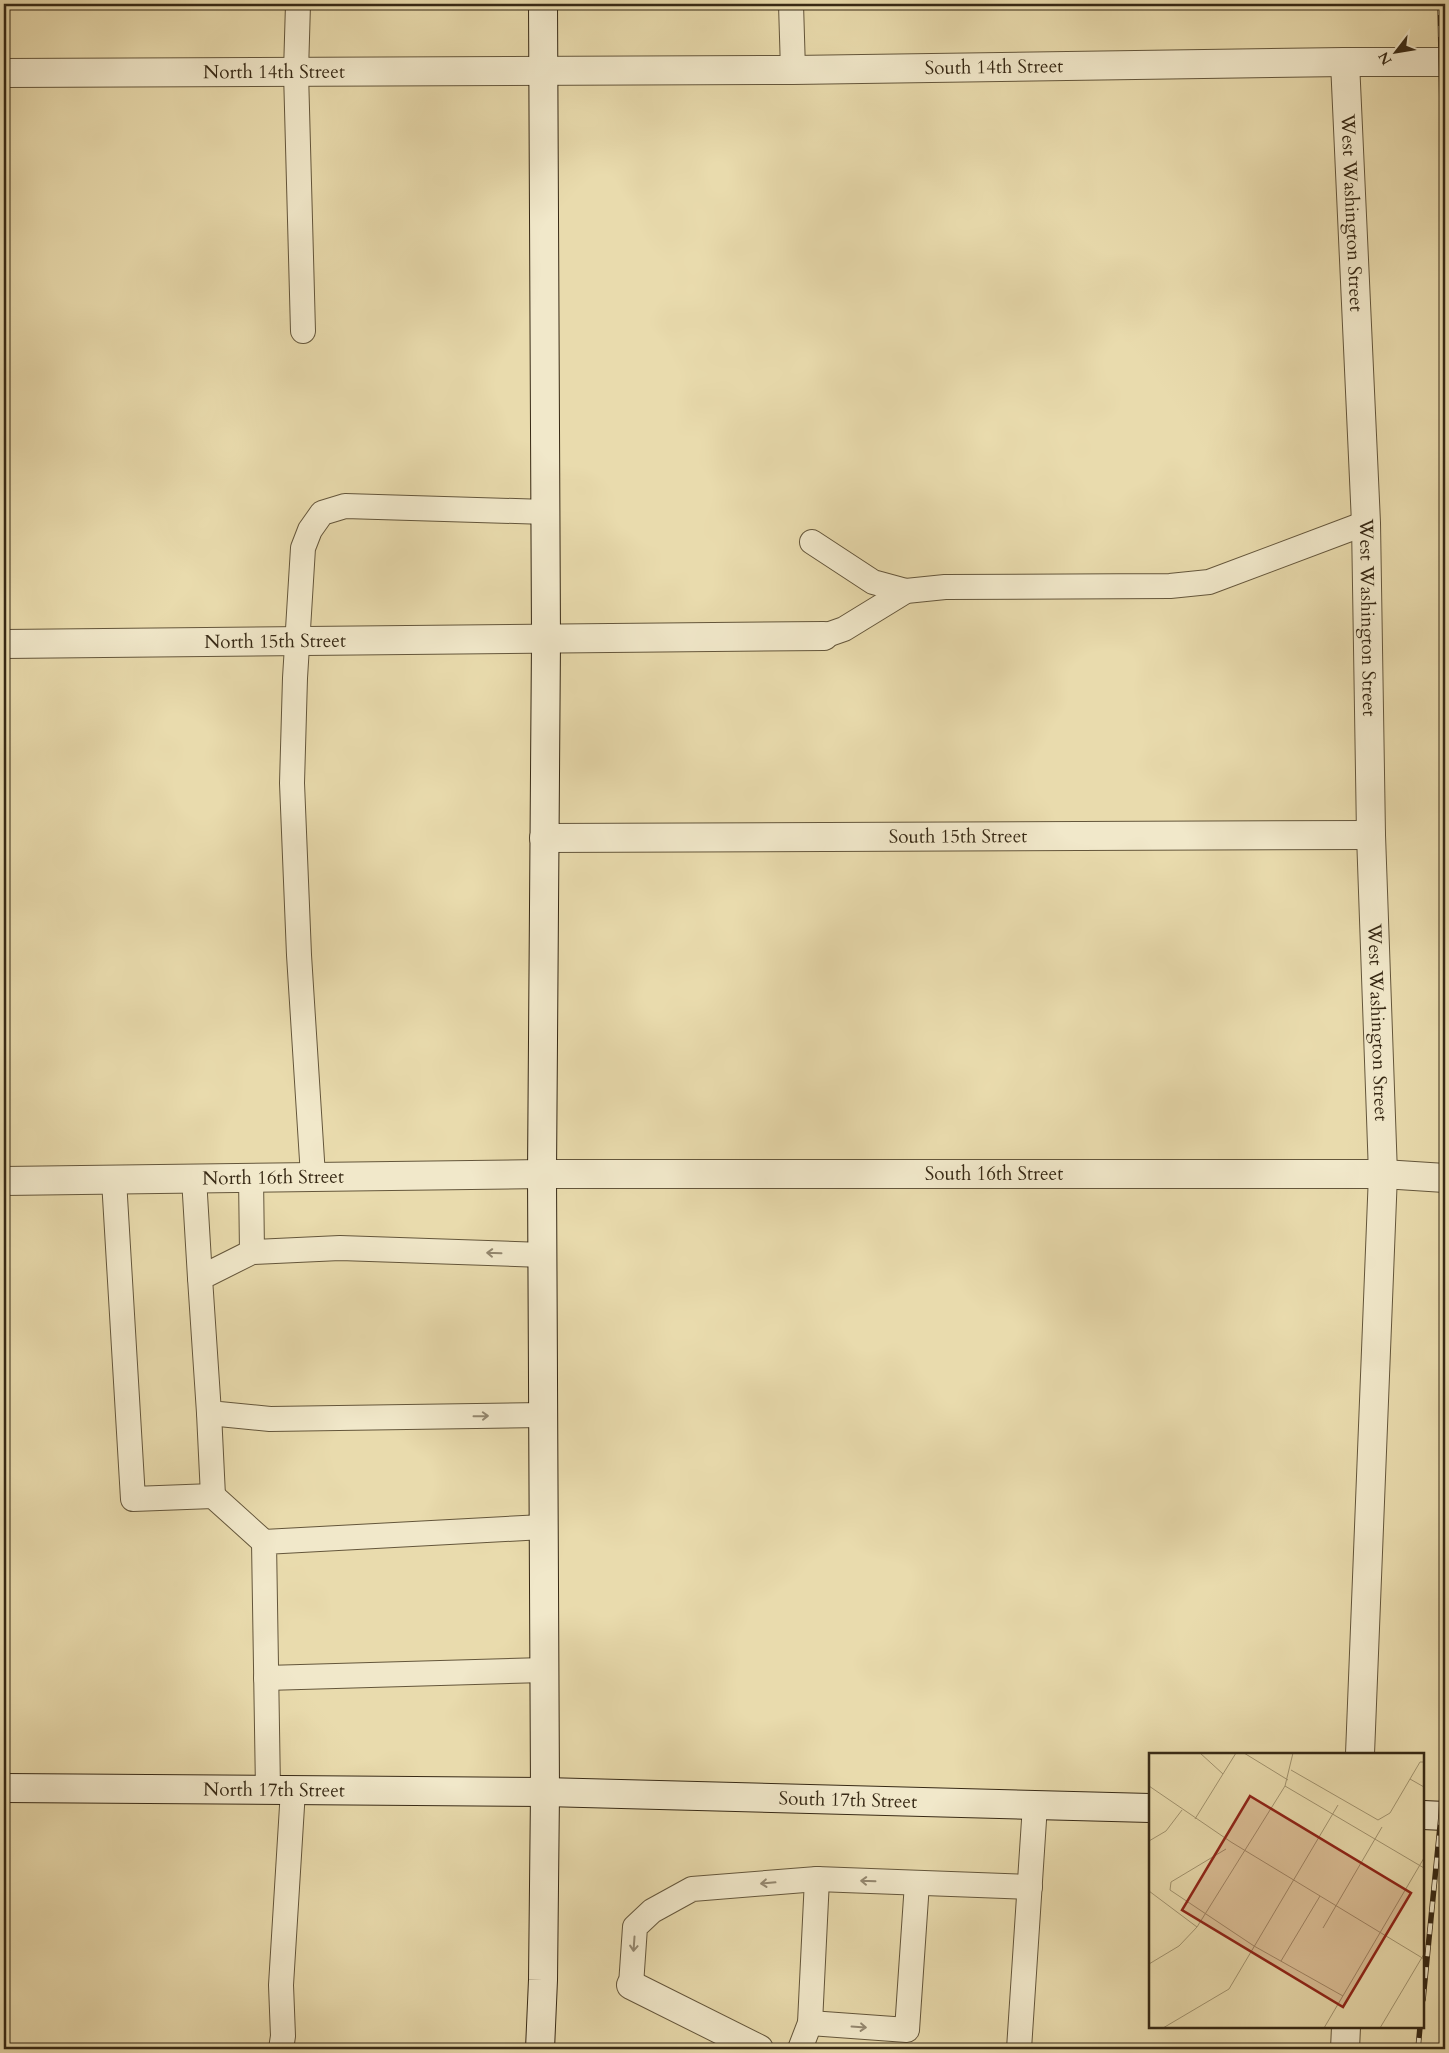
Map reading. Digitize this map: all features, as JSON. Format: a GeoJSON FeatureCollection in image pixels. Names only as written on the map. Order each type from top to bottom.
{"type":"FeatureCollection","features":[{"type":"Feature","properties":{"kind":"street"},"geometry":{"type":"LineString","coordinates":[[540,2049],[543,1980],[544,1792],[542,1174],[546,640],[543,4]]}},
{"type":"Feature","properties":{"kind":"street","name":"West Washington Street"},"geometry":{"type":"LineString","coordinates":[[1345,62],[1366,522],[1370,835],[1383,1174],[1360,1753]]}},
{"type":"Feature","properties":{"kind":"street","name":"South 14th Street"},"geometry":{"type":"LineString","coordinates":[[543,71],[1445,62]]}},
{"type":"Feature","properties":{"kind":"street","name":"North 14th Street"},"geometry":{"type":"LineString","coordinates":[[4,74],[543,71]]}},
{"type":"Feature","properties":{"kind":"street","name":"North 15th Street"},"geometry":{"type":"LineString","coordinates":[[4,644],[824,636]]}},
{"type":"Feature","properties":{"kind":"street","name":"South 15th Street"},"geometry":{"type":"LineString","coordinates":[[544,838],[1370,835]]}},
{"type":"Feature","properties":{"kind":"street","name":"North 16th Street"},"geometry":{"type":"LineString","coordinates":[[4,1181],[542,1174]]}},
{"type":"Feature","properties":{"kind":"street","name":"South 16th Street"},"geometry":{"type":"LineString","coordinates":[[542,1174],[1383,1174],[1445,1178]]}},
{"type":"Feature","properties":{"kind":"street","name":"North 17th Street"},"geometry":{"type":"LineString","coordinates":[[4,1788],[544,1792]]}},
{"type":"Feature","properties":{"kind":"street","name":"South 17th Street"},"geometry":{"type":"LineString","coordinates":[[544,1792],[1149,1808]]}},
{"type":"Feature","properties":{"kind":"street"},"geometry":{"type":"LineString","coordinates":[[1424,1815],[1445,1816]]}},
{"type":"Feature","properties":{"kind":"street"},"geometry":{"type":"LineString","coordinates":[[631,1985],[759,2049]]}},
{"type":"Feature","properties":{"kind":"street"},"geometry":{"type":"LineString","coordinates":[[1345,2049],[1346,2028]]}},
{"type":"Feature","properties":{"kind":"lane"},"geometry":{"type":"LineString","coordinates":[[298,4],[296,72],[303,331]]}},
{"type":"Feature","properties":{"kind":"lane"},"geometry":{"type":"LineString","coordinates":[[791,4],[793,70]]}},
{"type":"Feature","properties":{"kind":"lane"},"geometry":{"type":"LineString","coordinates":[[313,1176],[299,956],[292,783],[297,642],[303,548],[310,530],[322,513],[345,506],[546,512]]}},
{"type":"Feature","properties":{"kind":"lane"},"geometry":{"type":"LineString","coordinates":[[824,636],[844,628],[906,592],[945,587],[1170,586],[1209,582],[1366,522]]}},
{"type":"Feature","properties":{"kind":"lane"},"geometry":{"type":"LineString","coordinates":[[812,542],[873,582],[906,592]]}},
{"type":"Feature","properties":{"kind":"lane"},"geometry":{"type":"LineString","coordinates":[[251,1177],[252,1252]]}},
{"type":"Feature","properties":{"kind":"lane"},"geometry":{"type":"LineString","coordinates":[[194,1178],[213,1496]]}},
{"type":"Feature","properties":{"kind":"lane"},"geometry":{"type":"LineString","coordinates":[[114,1180],[133,1499],[213,1496],[264,1542],[543,1527]]}},
{"type":"Feature","properties":{"kind":"lane"},"geometry":{"type":"LineString","coordinates":[[200,1278],[252,1252],[340,1248],[543,1255]]}},
{"type":"Feature","properties":{"kind":"lane"},"geometry":{"type":"LineString","coordinates":[[209,1413],[270,1419],[543,1415]]}},
{"type":"Feature","properties":{"kind":"lane"},"geometry":{"type":"LineString","coordinates":[[264,1542],[266,1678],[280,1790],[283,2036],[280,2049]]}},
{"type":"Feature","properties":{"kind":"lane"},"geometry":{"type":"LineString","coordinates":[[266,1678],[544,1670]]}},
{"type":"Feature","properties":{"kind":"lane"},"geometry":{"type":"LineString","coordinates":[[1019,2049],[1035,1805]]}},
{"type":"Feature","properties":{"kind":"lane"},"geometry":{"type":"LineString","coordinates":[[631,1985],[635,1927],[652,1911],[692,1889],[817,1879],[1030,1887]]}},
{"type":"Feature","properties":{"kind":"lane"},"geometry":{"type":"LineString","coordinates":[[800,2049],[810,2023],[817,1879]]}},
{"type":"Feature","properties":{"kind":"lane"},"geometry":{"type":"LineString","coordinates":[[810,2023],[907,2030],[917,1883]]}},
{"type":"Feature","properties":{"kind":"railway"},"geometry":{"type":"LineString","coordinates":[[1440,4],[1445,268]]}},
{"type":"Feature","properties":{"kind":"railway"},"geometry":{"type":"LineString","coordinates":[[1424,1990],[1441,1816],[1445,1725]]}},
{"type":"Feature","properties":{"kind":"railway"},"geometry":{"type":"LineString","coordinates":[[1418,2049],[1420,2028]]}}]}
